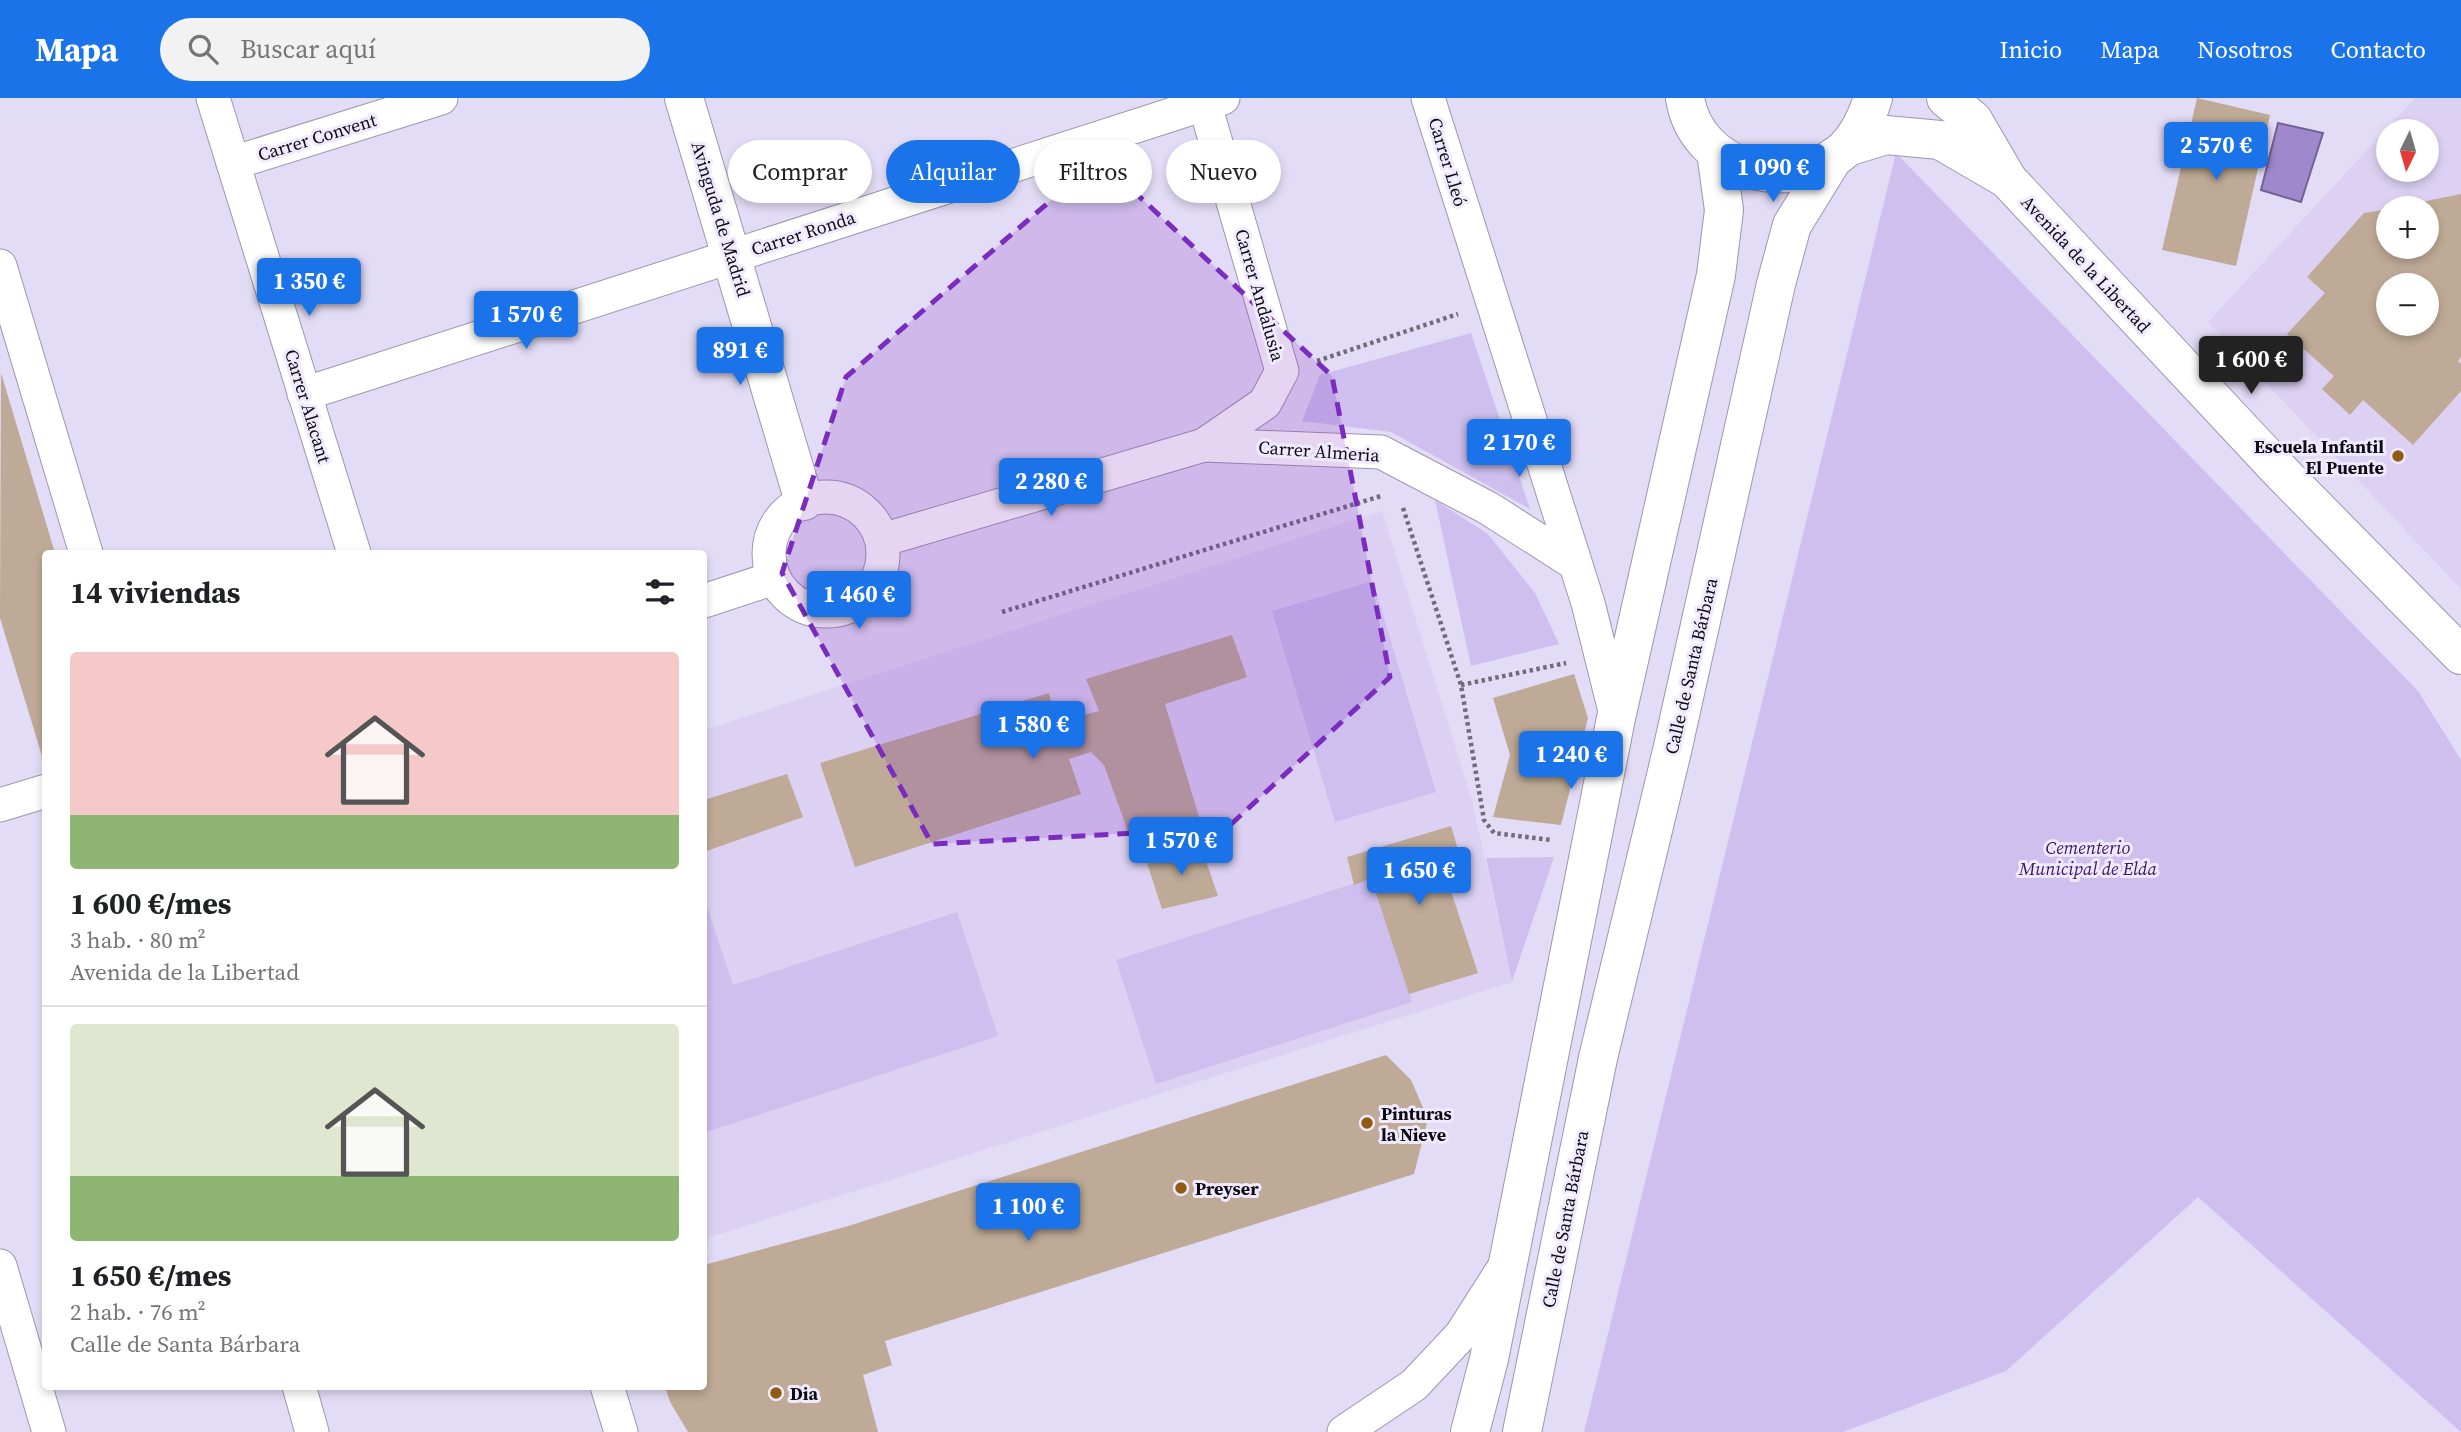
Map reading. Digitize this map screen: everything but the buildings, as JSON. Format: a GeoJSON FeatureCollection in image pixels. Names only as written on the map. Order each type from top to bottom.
{"type":"FeatureCollection","features":[{"type":"Feature","properties":{"kind":"street","name":"Carrer Alacant"},"geometry":{"type":"LineString","coordinates":[[213,98],[353,550]]}},
{"type":"Feature","properties":{"kind":"street","name":"Carrer Convent"},"geometry":{"type":"LineString","coordinates":[[233,163],[441,98]]}},
{"type":"Feature","properties":{"kind":"street","name":"Avinguda de Madrid"},"geometry":{"type":"LineString","coordinates":[[684,98],[804,501]]}},
{"type":"Feature","properties":{"kind":"street","name":"Carrer Lleó"},"geometry":{"type":"LineString","coordinates":[[1429,98],[1603,655],[1616,718]]}},
{"type":"Feature","properties":{"kind":"street"},"geometry":{"type":"LineString","coordinates":[[1470,1432],[1586,883],[1590,845],[1616,718],[1722,242],[1724,210],[1716,152],[1697,131],[1685,98]]}},
{"type":"Feature","properties":{"kind":"street","name":"Calle de Santa Bárbara"},"geometry":{"type":"LineString","coordinates":[[1522,1432],[1598,1058],[1672,751],[1776,285],[1792,225],[1841,152],[1866,121],[1873,98]]}},
{"type":"Feature","properties":{"kind":"street","name":"Avenida de la Libertad"},"geometry":{"type":"LineString","coordinates":[[1947,98],[1973,120],[2008,180],[2282,473],[2459,657]]}},
{"type":"Feature","properties":{"kind":"street","name":"Carrer Ronda"},"geometry":{"type":"LineString","coordinates":[[304,394],[1210,100]]}},
{"type":"Feature","properties":{"kind":"street","name":"Carrer Andalusia"},"geometry":{"type":"LineString","coordinates":[[1210,100],[1282,371]]}},
{"type":"Feature","properties":{"kind":"street","name":"Avenida de la Libertad"},"geometry":{"type":"LineString","coordinates":[[1716,152],[1737,166],[1761,173],[1787,175],[1812,169],[1841,152],[1886,135],[1940,140],[2008,180]]}},
{"type":"Feature","properties":{"kind":"street"},"geometry":{"type":"LineString","coordinates":[[0,265],[85,550]]}},
{"type":"Feature","properties":{"kind":"street","name":"Carrer Almeria"},"geometry":{"type":"LineString","coordinates":[[882,540],[1204,445],[1265,403],[1282,371]]}},
{"type":"Feature","properties":{"kind":"street","name":"Carrer Almeria"},"geometry":{"type":"LineString","coordinates":[[1204,445],[1381,452],[1488,508],[1574,563]]}},
{"type":"Feature","properties":{"kind":"street"},"geometry":{"type":"LineString","coordinates":[[823,497],[843,499],[860,508],[874,522],[882,540],[883,564],[874,586],[856,603],[834,611],[810,608],[799,603],[789,597],[774,578],[769,556],[773,533],[785,514],[804,501],[823,497]]}},
{"type":"Feature","properties":{"kind":"street"},"geometry":{"type":"LineString","coordinates":[[707,600],[774,578]]}},
{"type":"Feature","properties":{"kind":"street"},"geometry":{"type":"LineString","coordinates":[[0,805],[42,792]]}},
{"type":"Feature","properties":{"kind":"street"},"geometry":{"type":"LineString","coordinates":[[1345,1432],[1414,1385],[1461,1335],[1508,1261]]}},
{"type":"Feature","properties":{"kind":"street"},"geometry":{"type":"LineString","coordinates":[[0,1266],[49,1432]]}},
{"type":"Feature","properties":{"kind":"street"},"geometry":{"type":"LineString","coordinates":[[300,1390],[312,1432]]}},
{"type":"Feature","properties":{"kind":"street"},"geometry":{"type":"LineString","coordinates":[[608,1390],[621,1432]]}},
{"type":"Feature","properties":{"kind":"path"},"geometry":{"type":"LineString","coordinates":[[1282,371],[1364,347],[1493,302]]}},
{"type":"Feature","properties":{"kind":"path"},"geometry":{"type":"LineString","coordinates":[[1002,612],[1381,496],[1391,500]]}},
{"type":"Feature","properties":{"kind":"path"},"geometry":{"type":"LineString","coordinates":[[1401,504],[1461,685],[1484,820],[1494,833],[1590,845]]}},
{"type":"Feature","properties":{"kind":"path"},"geometry":{"type":"LineString","coordinates":[[1461,685],[1603,655]]}},
{"type":"Feature","properties":{"kind":"highlighted area"},"geometry":{"type":"Polygon","coordinates":[[[1099,159],[1332,376],[1390,677],[1227,828],[932,844],[782,573],[846,377],[1099,159]]]}},
{"type":"Feature","properties":{"kind":"shaded area","name":"Escuela Infantil El Puente"},"geometry":{"type":"Polygon","coordinates":[[[2415,98],[2461,98],[2461,589],[2208,322],[2376,140],[2376,182],[2440,182],[2440,119],[2396,119],[2415,98]]]}},
{"type":"Feature","properties":{"kind":"shaded area"},"geometry":{"type":"Polygon","coordinates":[[[2278,123],[2323,133],[2301,202],[2261,190],[2278,123]]]}},
{"type":"Feature","properties":{"kind":"shaded area"},"geometry":{"type":"Polygon","coordinates":[[[1382,511],[1472,800],[1512,982],[707,1238],[707,729],[1382,511]]]}},
{"type":"Feature","properties":{"kind":"green space","name":"Cementerio Municipal de Elda"},"geometry":{"type":"Polygon","coordinates":[[[1896,153],[2418,691],[2461,760],[2461,1432],[2198,1197],[2006,1371],[1843,1432],[1584,1432],[1896,153]]]}},
{"type":"Feature","properties":{"kind":"green space"},"geometry":{"type":"Polygon","coordinates":[[[1471,333],[1530,509],[1391,432],[1302,421],[1320,375],[1471,333]]]}},
{"type":"Feature","properties":{"kind":"green space"},"geometry":{"type":"Polygon","coordinates":[[[1435,500],[1488,534],[1535,593],[1559,644],[1471,666],[1435,500]]]}},
{"type":"Feature","properties":{"kind":"green space"},"geometry":{"type":"Polygon","coordinates":[[[1373,581],[1436,792],[1335,822],[1272,611],[1373,581]]]}},
{"type":"Feature","properties":{"kind":"green space"},"geometry":{"type":"Polygon","coordinates":[[[1554,857],[1512,982],[1486,858],[1554,857]]]}},
{"type":"Feature","properties":{"kind":"green space"},"geometry":{"type":"Polygon","coordinates":[[[1371,878],[1412,1002],[1156,1084],[1116,960],[1371,878]]]}},
{"type":"Feature","properties":{"kind":"green space"},"geometry":{"type":"Polygon","coordinates":[[[707,907],[733,985],[957,912],[998,1036],[707,1132],[707,907]]]}},
{"type":"Feature","properties":{"kind":"place","name":"Escuela Infantil El Puente"},"geometry":{"type":"Point","coordinates":[2398,456]}},
{"type":"Feature","properties":{"kind":"place","name":"Pinturas la Nieve"},"geometry":{"type":"Point","coordinates":[1367,1123]}},
{"type":"Feature","properties":{"kind":"place","name":"Preyser"},"geometry":{"type":"Point","coordinates":[1181,1188]}},
{"type":"Feature","properties":{"kind":"place","name":"Dia"},"geometry":{"type":"Point","coordinates":[776,1393]}}]}
